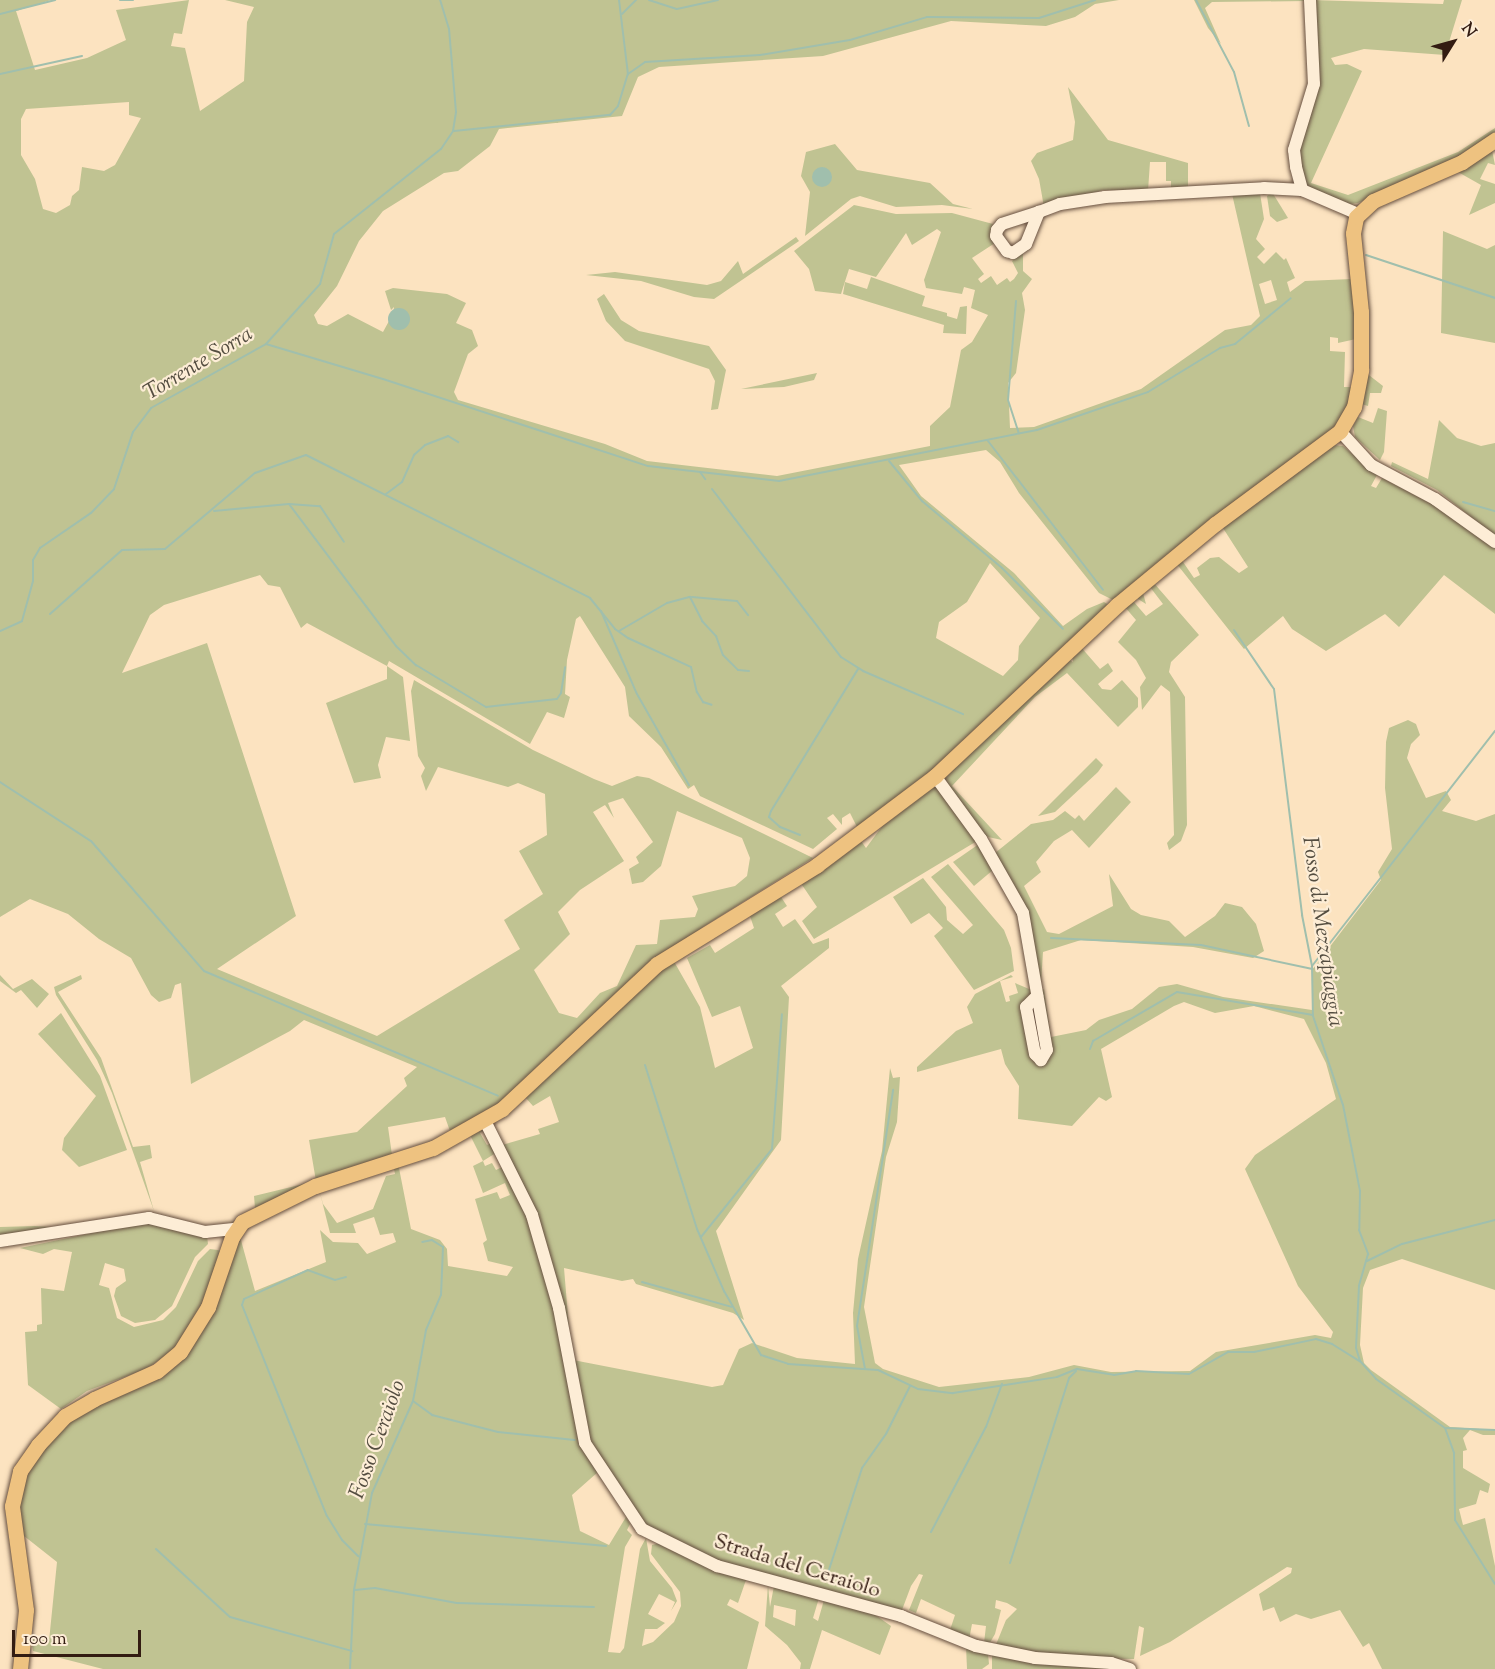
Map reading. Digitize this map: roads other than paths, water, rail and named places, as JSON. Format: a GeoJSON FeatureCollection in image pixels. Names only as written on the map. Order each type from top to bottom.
{"type":"FeatureCollection","features":[{"type":"Feature","properties":{"kind":"main road"},"geometry":{"type":"LineString","coordinates":[[20,1669],[26,1610],[12,1506],[20,1471],[38,1445],[65,1416],[100,1395],[158,1371],[180,1352],[208,1307],[236,1229],[249,1216],[290,1196],[433,1148],[485,1121],[533,1083],[657,964],[817,865],[935,776],[1117,606],[1231,511],[1340,432],[1354,407],[1360,378],[1361,312],[1353,233],[1358,214],[1373,201],[1462,162],[1495,140]]}},
{"type":"Feature","properties":{"kind":"street"},"geometry":{"type":"LineString","coordinates":[[1302,190],[1293,154],[1314,84],[1310,0]]}},
{"type":"Feature","properties":{"kind":"street"},"geometry":{"type":"LineString","coordinates":[[1039,212],[1060,204],[1105,197],[1264,188],[1302,190],[1358,214]]}},
{"type":"Feature","properties":{"kind":"street"},"geometry":{"type":"LineString","coordinates":[[1340,432],[1371,465],[1432,497],[1495,543]]}},
{"type":"Feature","properties":{"kind":"street"},"geometry":{"type":"LineString","coordinates":[[935,776],[981,839],[1019,904],[1032,952],[1037,996]]}},
{"type":"Feature","properties":{"kind":"street","name":"Strada del Ceraiolo"},"geometry":{"type":"LineString","coordinates":[[485,1121],[532,1215],[559,1308],[585,1443],[642,1529],[717,1566],[901,1616],[980,1647],[1035,1658],[1111,1663],[1130,1669]]}},
{"type":"Feature","properties":{"kind":"street"},"geometry":{"type":"LineString","coordinates":[[0,1241],[149,1218],[205,1232],[236,1229]]}},
{"type":"Feature","properties":{"kind":"waterway"},"geometry":{"type":"LineString","coordinates":[[0,14],[55,0]]}},
{"type":"Feature","properties":{"kind":"waterway"},"geometry":{"type":"LineString","coordinates":[[120,0],[133,0]]}},
{"type":"Feature","properties":{"kind":"waterway","name":"Torrente Sorra"},"geometry":{"type":"LineString","coordinates":[[0,631],[22,621],[33,581],[33,560],[40,548],[91,513],[114,489],[133,432],[151,408],[266,344],[320,284],[334,234],[441,149],[453,131],[456,112],[449,29],[440,0]]}},
{"type":"Feature","properties":{"kind":"waterway"},"geometry":{"type":"LineString","coordinates":[[619,0],[628,74]]}},
{"type":"Feature","properties":{"kind":"waterway"},"geometry":{"type":"LineString","coordinates":[[622,14],[636,0]]}},
{"type":"Feature","properties":{"kind":"waterway"},"geometry":{"type":"LineString","coordinates":[[649,0],[677,9],[718,0]]}},
{"type":"Feature","properties":{"kind":"waterway"},"geometry":{"type":"LineString","coordinates":[[454,131],[610,115],[618,106],[628,74],[645,62],[760,55],[850,40],[927,17],[1039,18],[1095,0]]}},
{"type":"Feature","properties":{"kind":"waterway"},"geometry":{"type":"LineString","coordinates":[[1196,0],[1234,72],[1249,126]]}},
{"type":"Feature","properties":{"kind":"waterway"},"geometry":{"type":"LineString","coordinates":[[0,74],[82,56]]}},
{"type":"Feature","properties":{"kind":"waterway"},"geometry":{"type":"LineString","coordinates":[[1366,255],[1495,298]]}},
{"type":"Feature","properties":{"kind":"waterway"},"geometry":{"type":"LineString","coordinates":[[266,344],[383,379],[648,466],[779,481],[1037,430],[1148,392],[1220,348],[1235,344],[1291,298]]}},
{"type":"Feature","properties":{"kind":"waterway"},"geometry":{"type":"LineString","coordinates":[[1016,301],[1008,400],[1019,433]]}},
{"type":"Feature","properties":{"kind":"waterway"},"geometry":{"type":"LineString","coordinates":[[386,494],[402,482],[414,455],[425,445],[448,436],[458,442]]}},
{"type":"Feature","properties":{"kind":"waterway"},"geometry":{"type":"LineString","coordinates":[[988,441],[1103,590]]}},
{"type":"Feature","properties":{"kind":"waterway"},"geometry":{"type":"LineString","coordinates":[[50,614],[122,550],[165,549],[255,473],[306,455],[590,598],[615,629],[628,638],[691,667],[697,692],[703,702],[712,705]]}},
{"type":"Feature","properties":{"kind":"waterway"},"geometry":{"type":"LineString","coordinates":[[889,461],[922,501],[1002,568],[1063,629]]}},
{"type":"Feature","properties":{"kind":"waterway"},"geometry":{"type":"LineString","coordinates":[[700,472],[705,479]]}},
{"type":"Feature","properties":{"kind":"waterway"},"geometry":{"type":"LineString","coordinates":[[712,489],[841,657],[863,671],[963,714]]}},
{"type":"Feature","properties":{"kind":"waterway"},"geometry":{"type":"LineString","coordinates":[[1463,502],[1495,511]]}},
{"type":"Feature","properties":{"kind":"waterway"},"geometry":{"type":"LineString","coordinates":[[289,504],[320,506],[344,542]]}},
{"type":"Feature","properties":{"kind":"waterway"},"geometry":{"type":"LineString","coordinates":[[214,511],[289,504],[396,646],[416,665],[486,707],[557,699],[561,693],[565,667]]}},
{"type":"Feature","properties":{"kind":"waterway"},"geometry":{"type":"LineString","coordinates":[[619,631],[667,603],[690,597],[702,621],[716,636],[723,655],[738,670],[749,671]]}},
{"type":"Feature","properties":{"kind":"waterway"},"geometry":{"type":"LineString","coordinates":[[692,597],[737,601],[748,615]]}},
{"type":"Feature","properties":{"kind":"waterway"},"geometry":{"type":"LineString","coordinates":[[601,611],[637,694],[689,785]]}},
{"type":"Feature","properties":{"kind":"waterway","name":"Fosso di Mezzapiaggia"},"geometry":{"type":"LineString","coordinates":[[1234,630],[1274,689],[1302,915],[1312,966],[1313,1016],[1343,1105],[1360,1191],[1359,1230],[1368,1254],[1359,1286],[1356,1348],[1360,1361],[1376,1379],[1445,1428],[1454,1453],[1455,1520],[1495,1584]]}},
{"type":"Feature","properties":{"kind":"waterway"},"geometry":{"type":"LineString","coordinates":[[800,835],[780,827],[769,817],[771,811],[858,669]]}},
{"type":"Feature","properties":{"kind":"waterway"},"geometry":{"type":"LineString","coordinates":[[1312,966],[1495,731]]}},
{"type":"Feature","properties":{"kind":"waterway"},"geometry":{"type":"LineString","coordinates":[[0,782],[91,841],[204,971],[498,1096]]}},
{"type":"Feature","properties":{"kind":"waterway"},"geometry":{"type":"LineString","coordinates":[[1051,938],[1201,945],[1312,969]]}},
{"type":"Feature","properties":{"kind":"waterway"},"geometry":{"type":"LineString","coordinates":[[1090,1049],[1093,1041],[1177,992],[1313,1015]]}},
{"type":"Feature","properties":{"kind":"waterway"},"geometry":{"type":"LineString","coordinates":[[701,1237],[772,1149],[782,1014]]}},
{"type":"Feature","properties":{"kind":"waterway"},"geometry":{"type":"LineString","coordinates":[[645,1065],[697,1229],[724,1291],[761,1355],[788,1364],[878,1370],[918,1389],[953,1393],[1057,1377],[1077,1369],[1114,1375],[1136,1371],[1189,1374],[1228,1352],[1254,1352],[1316,1339],[1332,1344],[1359,1361]]}},
{"type":"Feature","properties":{"kind":"waterway"},"geometry":{"type":"LineString","coordinates":[[865,1369],[857,1326],[893,1090]]}},
{"type":"Feature","properties":{"kind":"waterway"},"geometry":{"type":"LineString","coordinates":[[1367,1261],[1402,1244],[1495,1220]]}},
{"type":"Feature","properties":{"kind":"waterway","name":"Fosso Ceraiolo"},"geometry":{"type":"LineString","coordinates":[[350,1669],[354,1590],[372,1493],[413,1401],[426,1330],[441,1295],[443,1247],[432,1240],[422,1242]]}},
{"type":"Feature","properties":{"kind":"waterway"},"geometry":{"type":"LineString","coordinates":[[346,1277],[335,1280],[308,1270],[244,1299],[242,1305],[327,1516],[342,1540],[358,1556]]}},
{"type":"Feature","properties":{"kind":"waterway"},"geometry":{"type":"LineString","coordinates":[[642,1282],[732,1307]]}},
{"type":"Feature","properties":{"kind":"waterway"},"geometry":{"type":"LineString","coordinates":[[1010,1563],[1069,1378],[1076,1371]]}},
{"type":"Feature","properties":{"kind":"waterway"},"geometry":{"type":"LineString","coordinates":[[931,1532],[986,1427],[1002,1384]]}},
{"type":"Feature","properties":{"kind":"waterway"},"geometry":{"type":"LineString","coordinates":[[826,1579],[862,1468],[886,1434],[910,1386]]}},
{"type":"Feature","properties":{"kind":"waterway"},"geometry":{"type":"LineString","coordinates":[[413,1401],[432,1415],[498,1432],[575,1440]]}},
{"type":"Feature","properties":{"kind":"waterway"},"geometry":{"type":"LineString","coordinates":[[1445,1428],[1495,1430]]}},
{"type":"Feature","properties":{"kind":"waterway"},"geometry":{"type":"LineString","coordinates":[[365,1524],[606,1546]]}},
{"type":"Feature","properties":{"kind":"waterway"},"geometry":{"type":"LineString","coordinates":[[156,1549],[230,1617],[352,1651]]}},
{"type":"Feature","properties":{"kind":"waterway"},"geometry":{"type":"LineString","coordinates":[[355,1590],[375,1588],[457,1603],[594,1607]]}}]}
